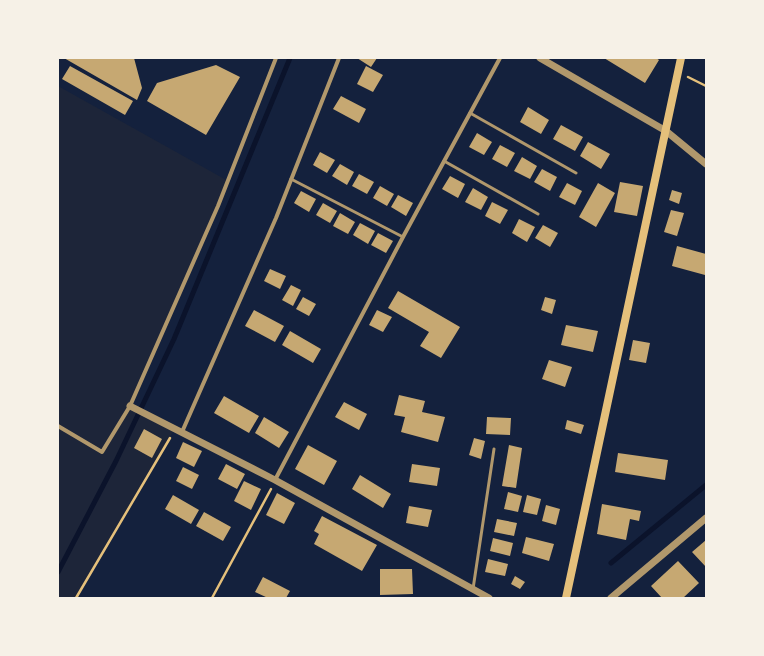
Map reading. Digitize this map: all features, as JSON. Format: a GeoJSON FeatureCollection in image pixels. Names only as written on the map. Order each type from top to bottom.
{"type":"FeatureCollection","features":[{"type":"Feature","properties":{"kind":"main road"},"geometry":{"type":"LineString","coordinates":[[566,598],[681,58]]}},
{"type":"Feature","properties":{"kind":"street"},"geometry":{"type":"LineString","coordinates":[[58,426],[102,452],[130,406],[218,206],[276,58]]}},
{"type":"Feature","properties":{"kind":"street"},"geometry":{"type":"LineString","coordinates":[[178,430],[276,218],[339,58]]}},
{"type":"Feature","properties":{"kind":"street"},"geometry":{"type":"LineString","coordinates":[[275,480],[403,237],[500,58]]}},
{"type":"Feature","properties":{"kind":"street"},"geometry":{"type":"LineString","coordinates":[[540,58],[666,131],[706,164]]}},
{"type":"Feature","properties":{"kind":"street"},"geometry":{"type":"LineString","coordinates":[[130,406],[275,480],[489,598]]}},
{"type":"Feature","properties":{"kind":"street"},"geometry":{"type":"LineString","coordinates":[[611,598],[706,518]]}},
{"type":"Feature","properties":{"kind":"lane"},"geometry":{"type":"LineString","coordinates":[[470,113],[576,173]]}},
{"type":"Feature","properties":{"kind":"lane"},"geometry":{"type":"LineString","coordinates":[[444,161],[538,214]]}},
{"type":"Feature","properties":{"kind":"lane"},"geometry":{"type":"LineString","coordinates":[[291,179],[403,237]]}},
{"type":"Feature","properties":{"kind":"lane"},"geometry":{"type":"LineString","coordinates":[[473,589],[494,449]]}},
{"type":"Feature","properties":{"kind":"path"},"geometry":{"type":"LineString","coordinates":[[678,73],[706,86]]}},
{"type":"Feature","properties":{"kind":"path"},"geometry":{"type":"LineString","coordinates":[[76,598],[178,430]]}},
{"type":"Feature","properties":{"kind":"path"},"geometry":{"type":"LineString","coordinates":[[212,598],[275,480]]}},
{"type":"Feature","properties":{"kind":"shaded area"},"geometry":{"type":"Polygon","coordinates":[[[58,86],[228,181],[130,406],[175,428],[76,598],[58,598],[58,86]]]}},
{"type":"Feature","properties":{"kind":"building"},"geometry":{"type":"Polygon","coordinates":[[[64,58],[134,58],[142,88],[137,100],[64,58]]]}},
{"type":"Feature","properties":{"kind":"building"},"geometry":{"type":"Polygon","coordinates":[[[357,58],[377,58],[371,67],[357,58]]]}},
{"type":"Feature","properties":{"kind":"building"},"geometry":{"type":"Polygon","coordinates":[[[604,58],[656,58],[659,60],[645,83],[604,58]]]}},
{"type":"Feature","properties":{"kind":"building"},"geometry":{"type":"Polygon","coordinates":[[[216,65],[240,77],[206,135],[147,101],[157,83],[216,65]]]}},
{"type":"Feature","properties":{"kind":"building"},"geometry":{"type":"Polygon","coordinates":[[[70,66],[133,101],[125,115],[62,79],[70,66]]]}},
{"type":"Feature","properties":{"kind":"building"},"geometry":{"type":"Polygon","coordinates":[[[366,66],[383,75],[373,92],[357,84],[366,66]]]}},
{"type":"Feature","properties":{"kind":"building"},"geometry":{"type":"Polygon","coordinates":[[[341,96],[366,109],[359,123],[333,109],[341,96]]]}},
{"type":"Feature","properties":{"kind":"building"},"geometry":{"type":"Polygon","coordinates":[[[528,107],[549,120],[541,134],[520,122],[528,107]]]}},
{"type":"Feature","properties":{"kind":"building"},"geometry":{"type":"Polygon","coordinates":[[[561,125],[583,137],[575,151],[553,139],[561,125]]]}},
{"type":"Feature","properties":{"kind":"building"},"geometry":{"type":"Polygon","coordinates":[[[477,133],[492,142],[484,155],[469,147],[477,133]]]}},
{"type":"Feature","properties":{"kind":"building"},"geometry":{"type":"Polygon","coordinates":[[[588,142],[610,154],[601,169],[580,156],[588,142]]]}},
{"type":"Feature","properties":{"kind":"building"},"geometry":{"type":"Polygon","coordinates":[[[500,145],[515,153],[507,167],[492,159],[500,145]]]}},
{"type":"Feature","properties":{"kind":"building"},"geometry":{"type":"Polygon","coordinates":[[[320,152],[335,160],[327,173],[313,165],[320,152]]]}},
{"type":"Feature","properties":{"kind":"building"},"geometry":{"type":"Polygon","coordinates":[[[522,157],[537,166],[530,179],[514,171],[522,157]]]}},
{"type":"Feature","properties":{"kind":"building"},"geometry":{"type":"Polygon","coordinates":[[[340,164],[354,172],[347,185],[332,176],[340,164]]]}},
{"type":"Feature","properties":{"kind":"building"},"geometry":{"type":"Polygon","coordinates":[[[542,169],[557,177],[550,191],[534,182],[542,169]]]}},
{"type":"Feature","properties":{"kind":"building"},"geometry":{"type":"Polygon","coordinates":[[[359,174],[374,182],[367,194],[352,186],[359,174]]]}},
{"type":"Feature","properties":{"kind":"building"},"geometry":{"type":"Polygon","coordinates":[[[450,176],[465,184],[458,198],[442,189],[450,176]]]}},
{"type":"Feature","properties":{"kind":"building"},"geometry":{"type":"Polygon","coordinates":[[[620,182],[643,186],[637,216],[614,212],[620,182]]]}},
{"type":"Feature","properties":{"kind":"building"},"geometry":{"type":"Polygon","coordinates":[[[567,183],[582,191],[575,205],[559,197],[567,183]]]}},
{"type":"Feature","properties":{"kind":"building"},"geometry":{"type":"Polygon","coordinates":[[[598,183],[615,193],[596,227],[579,217],[598,183]]]}},
{"type":"Feature","properties":{"kind":"building"},"geometry":{"type":"Polygon","coordinates":[[[380,186],[394,194],[387,206],[373,198],[380,186]]]}},
{"type":"Feature","properties":{"kind":"building"},"geometry":{"type":"Polygon","coordinates":[[[473,188],[488,197],[481,210],[465,202],[473,188]]]}},
{"type":"Feature","properties":{"kind":"building"},"geometry":{"type":"Polygon","coordinates":[[[672,190],[682,193],[679,204],[669,200],[672,190]]]}},
{"type":"Feature","properties":{"kind":"building"},"geometry":{"type":"Polygon","coordinates":[[[301,191],[316,199],[309,212],[294,203],[301,191]]]}},
{"type":"Feature","properties":{"kind":"building"},"geometry":{"type":"Polygon","coordinates":[[[398,195],[413,203],[406,216],[391,207],[398,195]]]}},
{"type":"Feature","properties":{"kind":"building"},"geometry":{"type":"Polygon","coordinates":[[[492,202],[508,210],[500,224],[485,216],[492,202]]]}},
{"type":"Feature","properties":{"kind":"building"},"geometry":{"type":"Polygon","coordinates":[[[323,203],[337,211],[330,223],[316,215],[323,203]]]}},
{"type":"Feature","properties":{"kind":"building"},"geometry":{"type":"Polygon","coordinates":[[[671,210],[684,213],[677,236],[664,232],[671,210]]]}},
{"type":"Feature","properties":{"kind":"building"},"geometry":{"type":"Polygon","coordinates":[[[340,213],[355,222],[348,234],[333,226],[340,213]]]}},
{"type":"Feature","properties":{"kind":"building"},"geometry":{"type":"Polygon","coordinates":[[[519,219],[535,227],[527,242],[512,233],[519,219]]]}},
{"type":"Feature","properties":{"kind":"building"},"geometry":{"type":"Polygon","coordinates":[[[360,223],[375,231],[368,244],[353,235],[360,223]]]}},
{"type":"Feature","properties":{"kind":"building"},"geometry":{"type":"Polygon","coordinates":[[[543,225],[558,233],[550,247],[535,238],[543,225]]]}},
{"type":"Feature","properties":{"kind":"building"},"geometry":{"type":"Polygon","coordinates":[[[378,233],[393,241],[386,253],[371,245],[378,233]]]}},
{"type":"Feature","properties":{"kind":"building"},"geometry":{"type":"Polygon","coordinates":[[[677,246],[706,254],[705,275],[672,266],[677,246]]]}},
{"type":"Feature","properties":{"kind":"building"},"geometry":{"type":"Polygon","coordinates":[[[270,269],[286,276],[280,289],[264,281],[270,269]]]}},
{"type":"Feature","properties":{"kind":"building"},"geometry":{"type":"Polygon","coordinates":[[[291,285],[301,290],[293,306],[282,300],[291,285]]]}},
{"type":"Feature","properties":{"kind":"building"},"geometry":{"type":"Polygon","coordinates":[[[398,291],[460,327],[441,358],[420,346],[429,332],[388,308],[398,291]]]}},
{"type":"Feature","properties":{"kind":"building"},"geometry":{"type":"Polygon","coordinates":[[[303,297],[316,304],[309,316],[296,309],[303,297]]]}},
{"type":"Feature","properties":{"kind":"building"},"geometry":{"type":"Polygon","coordinates":[[[545,297],[556,300],[552,314],[541,310],[545,297]]]}},
{"type":"Feature","properties":{"kind":"building"},"geometry":{"type":"Polygon","coordinates":[[[254,310],[284,326],[275,342],[245,326],[254,310]]]}},
{"type":"Feature","properties":{"kind":"building"},"geometry":{"type":"Polygon","coordinates":[[[377,310],[392,317],[383,332],[369,325],[377,310]]]}},
{"type":"Feature","properties":{"kind":"building"},"geometry":{"type":"Polygon","coordinates":[[[566,325],[598,331],[593,352],[561,345],[566,325]]]}},
{"type":"Feature","properties":{"kind":"building"},"geometry":{"type":"Polygon","coordinates":[[[290,331],[321,349],[313,363],[282,345],[290,331]]]}},
{"type":"Feature","properties":{"kind":"building"},"geometry":{"type":"Polygon","coordinates":[[[633,340],[650,343],[646,363],[629,360],[633,340]]]}},
{"type":"Feature","properties":{"kind":"building"},"geometry":{"type":"Polygon","coordinates":[[[549,360],[572,367],[565,387],[542,379],[549,360]]]}},
{"type":"Feature","properties":{"kind":"building"},"geometry":{"type":"Polygon","coordinates":[[[399,395],[425,401],[422,412],[445,417],[438,442],[401,432],[405,417],[394,415],[399,395]]]}},
{"type":"Feature","properties":{"kind":"building"},"geometry":{"type":"Polygon","coordinates":[[[224,396],[259,416],[249,433],[214,413],[224,396]]]}},
{"type":"Feature","properties":{"kind":"building"},"geometry":{"type":"Polygon","coordinates":[[[344,402],[367,414],[359,430],[335,417],[344,402]]]}},
{"type":"Feature","properties":{"kind":"building"},"geometry":{"type":"Polygon","coordinates":[[[264,417],[289,432],[279,448],[255,433],[264,417]]]}},
{"type":"Feature","properties":{"kind":"building"},"geometry":{"type":"Polygon","coordinates":[[[487,417],[511,418],[510,435],[486,434],[487,417]]]}},
{"type":"Feature","properties":{"kind":"building"},"geometry":{"type":"Polygon","coordinates":[[[567,420],[584,425],[581,434],[565,429],[567,420]]]}},
{"type":"Feature","properties":{"kind":"building"},"geometry":{"type":"Polygon","coordinates":[[[144,429],[162,439],[152,458],[134,448],[144,429]]]}},
{"type":"Feature","properties":{"kind":"building"},"geometry":{"type":"Polygon","coordinates":[[[474,438],[485,441],[481,459],[469,455],[474,438]]]}},
{"type":"Feature","properties":{"kind":"building"},"geometry":{"type":"Polygon","coordinates":[[[183,442],[202,451],[194,467],[176,458],[183,442]]]}},
{"type":"Feature","properties":{"kind":"building"},"geometry":{"type":"Polygon","coordinates":[[[308,445],[337,461],[324,485],[295,469],[308,445]]]}},
{"type":"Feature","properties":{"kind":"building"},"geometry":{"type":"Polygon","coordinates":[[[509,445],[522,448],[516,488],[502,486],[509,445]]]}},
{"type":"Feature","properties":{"kind":"building"},"geometry":{"type":"Polygon","coordinates":[[[618,453],[668,460],[665,480],[615,472],[618,453]]]}},
{"type":"Feature","properties":{"kind":"building"},"geometry":{"type":"Polygon","coordinates":[[[226,464],[245,474],[237,489],[218,479],[226,464]]]}},
{"type":"Feature","properties":{"kind":"building"},"geometry":{"type":"Polygon","coordinates":[[[412,464],[440,468],[437,486],[409,482],[412,464]]]}},
{"type":"Feature","properties":{"kind":"building"},"geometry":{"type":"Polygon","coordinates":[[[183,467],[199,475],[192,489],[176,481],[183,467]]]}},
{"type":"Feature","properties":{"kind":"building"},"geometry":{"type":"Polygon","coordinates":[[[360,475],[391,494],[383,508],[352,489],[360,475]]]}},
{"type":"Feature","properties":{"kind":"building"},"geometry":{"type":"Polygon","coordinates":[[[244,481],[261,489],[251,510],[234,501],[244,481]]]}},
{"type":"Feature","properties":{"kind":"building"},"geometry":{"type":"Polygon","coordinates":[[[508,492],[522,496],[518,512],[504,509],[508,492]]]}},
{"type":"Feature","properties":{"kind":"building"},"geometry":{"type":"Polygon","coordinates":[[[277,493],[295,503],[284,524],[266,515],[277,493]]]}},
{"type":"Feature","properties":{"kind":"building"},"geometry":{"type":"Polygon","coordinates":[[[173,495],[199,510],[191,524],[165,509],[173,495]]]}},
{"type":"Feature","properties":{"kind":"building"},"geometry":{"type":"Polygon","coordinates":[[[527,495],[541,499],[537,515],[523,512],[527,495]]]}},
{"type":"Feature","properties":{"kind":"building"},"geometry":{"type":"Polygon","coordinates":[[[602,504],[641,511],[639,521],[630,519],[626,540],[597,534],[602,504]]]}},
{"type":"Feature","properties":{"kind":"building"},"geometry":{"type":"Polygon","coordinates":[[[546,505],[560,509],[556,525],[542,521],[546,505]]]}},
{"type":"Feature","properties":{"kind":"building"},"geometry":{"type":"Polygon","coordinates":[[[409,506],[432,510],[428,527],[406,523],[409,506]]]}},
{"type":"Feature","properties":{"kind":"building"},"geometry":{"type":"Polygon","coordinates":[[[204,512],[231,527],[223,541],[196,526],[204,512]]]}},
{"type":"Feature","properties":{"kind":"building"},"geometry":{"type":"Polygon","coordinates":[[[322,516],[377,545],[362,571],[314,544],[319,534],[314,531],[322,516]]]}},
{"type":"Feature","properties":{"kind":"building"},"geometry":{"type":"Polygon","coordinates":[[[497,519],[517,523],[514,536],[494,532],[497,519]]]}},
{"type":"Feature","properties":{"kind":"building"},"geometry":{"type":"Polygon","coordinates":[[[526,537],[554,544],[549,561],[522,553],[526,537]]]}},
{"type":"Feature","properties":{"kind":"building"},"geometry":{"type":"Polygon","coordinates":[[[493,538],[513,543],[510,556],[490,551],[493,538]]]}},
{"type":"Feature","properties":{"kind":"building"},"geometry":{"type":"Polygon","coordinates":[[[706,540],[706,567],[692,552],[706,540]]]}},
{"type":"Feature","properties":{"kind":"building"},"geometry":{"type":"Polygon","coordinates":[[[488,559],[508,564],[505,576],[485,572],[488,559]]]}},
{"type":"Feature","properties":{"kind":"building"},"geometry":{"type":"Polygon","coordinates":[[[678,561],[699,583],[683,598],[662,598],[651,586],[678,561]]]}},
{"type":"Feature","properties":{"kind":"building"},"geometry":{"type":"Polygon","coordinates":[[[380,569],[412,569],[413,594],[380,595],[380,569]]]}},
{"type":"Feature","properties":{"kind":"building"},"geometry":{"type":"Polygon","coordinates":[[[515,576],[525,582],[520,589],[511,584],[515,576]]]}},
{"type":"Feature","properties":{"kind":"building"},"geometry":{"type":"Polygon","coordinates":[[[263,577],[290,591],[286,598],[268,598],[255,592],[263,577]]]}},
{"type":"Feature","properties":{"kind":"waterway"},"geometry":{"type":"LineString","coordinates":[[58,572],[116,461],[174,339],[290,58]]}},
{"type":"Feature","properties":{"kind":"waterway"},"geometry":{"type":"LineString","coordinates":[[611,563],[706,485]]}}]}
